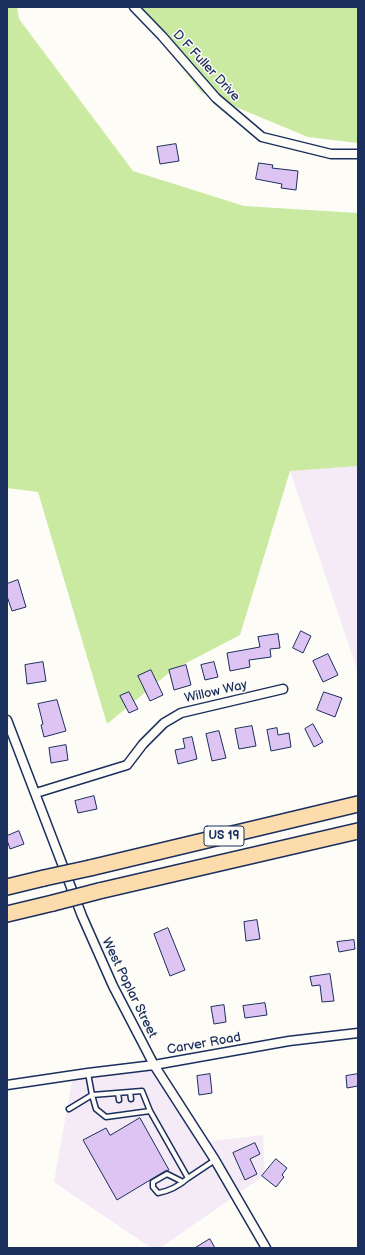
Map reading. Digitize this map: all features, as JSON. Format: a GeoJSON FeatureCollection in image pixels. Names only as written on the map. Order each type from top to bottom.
{"type":"FeatureCollection","features":[{"type":"Feature","properties":{"kind":"highway","name":"US 19"},"geometry":{"type":"LineString","coordinates":[[7,887],[358,804]]}},
{"type":"Feature","properties":{"kind":"highway","name":"US 19"},"geometry":{"type":"LineString","coordinates":[[7,914],[99,891],[358,831]]}},
{"type":"Feature","properties":{"kind":"street","name":"D F Fuller Drive"},"geometry":{"type":"LineString","coordinates":[[134,7],[162,36],[216,98],[262,137],[331,154],[358,154]]}},
{"type":"Feature","properties":{"kind":"street","name":"Willow Way"},"geometry":{"type":"LineString","coordinates":[[36,793],[127,765],[143,744],[164,723],[181,713],[283,689]]}},
{"type":"Feature","properties":{"kind":"street","name":"West Poplar Street"},"geometry":{"type":"LineString","coordinates":[[7,720],[82,916],[113,986],[154,1065],[215,1160],[266,1248]]}},
{"type":"Feature","properties":{"kind":"street","name":"Carver Road"},"geometry":{"type":"LineString","coordinates":[[7,1085],[154,1065],[289,1041],[358,1033]]}},
{"type":"Feature","properties":{"kind":"lane"},"geometry":{"type":"LineString","coordinates":[[88,1073],[96,1109],[106,1116],[150,1111]]}},
{"type":"Feature","properties":{"kind":"lane"},"geometry":{"type":"LineString","coordinates":[[69,1109],[92,1095],[142,1091],[150,1111],[188,1178]]}},
{"type":"Feature","properties":{"kind":"lane"},"geometry":{"type":"LineString","coordinates":[[130,1092],[131,1099]]}},
{"type":"Feature","properties":{"kind":"lane"},"geometry":{"type":"LineString","coordinates":[[118,1093],[119,1100]]}},
{"type":"Feature","properties":{"kind":"lane"},"geometry":{"type":"LineString","coordinates":[[133,1107],[134,1113]]}},
{"type":"Feature","properties":{"kind":"lane"},"geometry":{"type":"LineString","coordinates":[[121,1109],[122,1114]]}},
{"type":"Feature","properties":{"kind":"lane"},"geometry":{"type":"LineString","coordinates":[[183,1182],[167,1174],[153,1182],[153,1187],[158,1193],[178,1186],[215,1160]]}},
{"type":"Feature","properties":{"kind":"shaded area"},"geometry":{"type":"Polygon","coordinates":[[[358,466],[358,683],[356,666],[290,471],[358,466]]]}},
{"type":"Feature","properties":{"kind":"shaded area"},"geometry":{"type":"Polygon","coordinates":[[[152,1069],[205,1142],[263,1135],[265,1175],[160,1248],[151,1248],[54,1182],[73,1075],[152,1069]]]}},
{"type":"Feature","properties":{"kind":"green space"},"geometry":{"type":"Polygon","coordinates":[[[7,7],[17,7],[19,19],[133,171],[244,206],[358,213],[358,466],[290,471],[240,635],[171,671],[107,724],[38,492],[7,488],[7,7]]]}},
{"type":"Feature","properties":{"kind":"green space"},"geometry":{"type":"Polygon","coordinates":[[[137,7],[358,7],[358,143],[308,137],[202,93],[136,10],[137,7]]]}},
{"type":"Feature","properties":{"kind":"building"},"geometry":{"type":"Polygon","coordinates":[[[176,144],[179,161],[160,164],[157,147],[176,144]]]}},
{"type":"Feature","properties":{"kind":"building"},"geometry":{"type":"Polygon","coordinates":[[[259,163],[273,165],[272,168],[298,171],[296,190],[281,188],[282,184],[256,179],[259,163]]]}},
{"type":"Feature","properties":{"kind":"building"},"geometry":{"type":"Polygon","coordinates":[[[18,580],[26,607],[12,611],[7,596],[7,584],[18,580]]]}},
{"type":"Feature","properties":{"kind":"building"},"geometry":{"type":"Polygon","coordinates":[[[301,631],[311,636],[303,653],[293,648],[301,631]]]}},
{"type":"Feature","properties":{"kind":"building"},"geometry":{"type":"Polygon","coordinates":[[[278,634],[280,648],[270,649],[271,657],[249,660],[250,667],[230,671],[227,653],[260,647],[258,637],[278,634]]]}},
{"type":"Feature","properties":{"kind":"building"},"geometry":{"type":"Polygon","coordinates":[[[328,654],[338,675],[323,682],[313,661],[328,654]]]}},
{"type":"Feature","properties":{"kind":"building"},"geometry":{"type":"Polygon","coordinates":[[[43,662],[46,681],[27,684],[25,665],[43,662]]]}},
{"type":"Feature","properties":{"kind":"building"},"geometry":{"type":"Polygon","coordinates":[[[214,662],[218,677],[205,680],[201,665],[214,662]]]}},
{"type":"Feature","properties":{"kind":"building"},"geometry":{"type":"Polygon","coordinates":[[[186,665],[191,685],[174,690],[169,670],[186,665]]]}},
{"type":"Feature","properties":{"kind":"building"},"geometry":{"type":"Polygon","coordinates":[[[151,670],[163,695],[150,701],[138,676],[151,670]]]}},
{"type":"Feature","properties":{"kind":"building"},"geometry":{"type":"Polygon","coordinates":[[[129,692],[138,709],[129,713],[120,696],[129,692]]]}},
{"type":"Feature","properties":{"kind":"building"},"geometry":{"type":"Polygon","coordinates":[[[324,692],[342,698],[335,717],[317,710],[324,692]]]}},
{"type":"Feature","properties":{"kind":"building"},"geometry":{"type":"Polygon","coordinates":[[[57,700],[66,731],[44,737],[41,725],[43,724],[38,704],[57,700]]]}},
{"type":"Feature","properties":{"kind":"building"},"geometry":{"type":"Polygon","coordinates":[[[313,724],[323,742],[314,747],[305,729],[313,724]]]}},
{"type":"Feature","properties":{"kind":"building"},"geometry":{"type":"Polygon","coordinates":[[[252,726],[256,746],[239,749],[235,729],[252,726]]]}},
{"type":"Feature","properties":{"kind":"building"},"geometry":{"type":"Polygon","coordinates":[[[277,728],[278,735],[289,733],[291,747],[271,751],[267,730],[277,728]]]}},
{"type":"Feature","properties":{"kind":"building"},"geometry":{"type":"Polygon","coordinates":[[[219,731],[226,758],[212,761],[206,734],[219,731]]]}},
{"type":"Feature","properties":{"kind":"building"},"geometry":{"type":"Polygon","coordinates":[[[192,737],[197,759],[178,764],[175,750],[185,748],[183,739],[192,737]]]}},
{"type":"Feature","properties":{"kind":"building"},"geometry":{"type":"Polygon","coordinates":[[[66,745],[68,760],[51,763],[49,748],[66,745]]]}},
{"type":"Feature","properties":{"kind":"building"},"geometry":{"type":"Polygon","coordinates":[[[94,796],[97,809],[78,813],[75,801],[94,796]]]}},
{"type":"Feature","properties":{"kind":"building"},"geometry":{"type":"Polygon","coordinates":[[[19,831],[24,844],[10,849],[7,836],[19,831]]]}},
{"type":"Feature","properties":{"kind":"building"},"geometry":{"type":"Polygon","coordinates":[[[257,920],[260,939],[246,941],[244,922],[257,920]]]}},
{"type":"Feature","properties":{"kind":"building"},"geometry":{"type":"Polygon","coordinates":[[[168,928],[185,970],[170,976],[154,934],[168,928]]]}},
{"type":"Feature","properties":{"kind":"building"},"geometry":{"type":"Polygon","coordinates":[[[354,940],[355,949],[339,952],[337,942],[354,940]]]}},
{"type":"Feature","properties":{"kind":"building"},"geometry":{"type":"Polygon","coordinates":[[[330,974],[334,1001],[322,1002],[320,985],[312,986],[310,977],[330,974]]]}},
{"type":"Feature","properties":{"kind":"building"},"geometry":{"type":"Polygon","coordinates":[[[265,1003],[267,1015],[245,1018],[243,1006],[265,1003]]]}},
{"type":"Feature","properties":{"kind":"building"},"geometry":{"type":"Polygon","coordinates":[[[224,1005],[226,1022],[214,1024],[211,1007],[224,1005]]]}},
{"type":"Feature","properties":{"kind":"building"},"geometry":{"type":"Polygon","coordinates":[[[210,1074],[212,1093],[199,1095],[197,1076],[210,1074]]]}},
{"type":"Feature","properties":{"kind":"building"},"geometry":{"type":"Polygon","coordinates":[[[358,1074],[358,1086],[347,1088],[346,1076],[358,1074]]]}},
{"type":"Feature","properties":{"kind":"building"},"geometry":{"type":"Polygon","coordinates":[[[140,1118],[169,1170],[117,1200],[83,1140],[106,1128],[110,1135],[140,1118]]]}},
{"type":"Feature","properties":{"kind":"building"},"geometry":{"type":"Polygon","coordinates":[[[255,1143],[260,1154],[250,1159],[257,1174],[245,1180],[233,1153],[255,1143]]]}},
{"type":"Feature","properties":{"kind":"building"},"geometry":{"type":"Polygon","coordinates":[[[276,1159],[287,1168],[282,1175],[284,1177],[276,1187],[262,1176],[276,1159]]]}},
{"type":"Feature","properties":{"kind":"building"},"geometry":{"type":"Polygon","coordinates":[[[210,1239],[215,1248],[195,1248],[210,1239]]]}}]}
